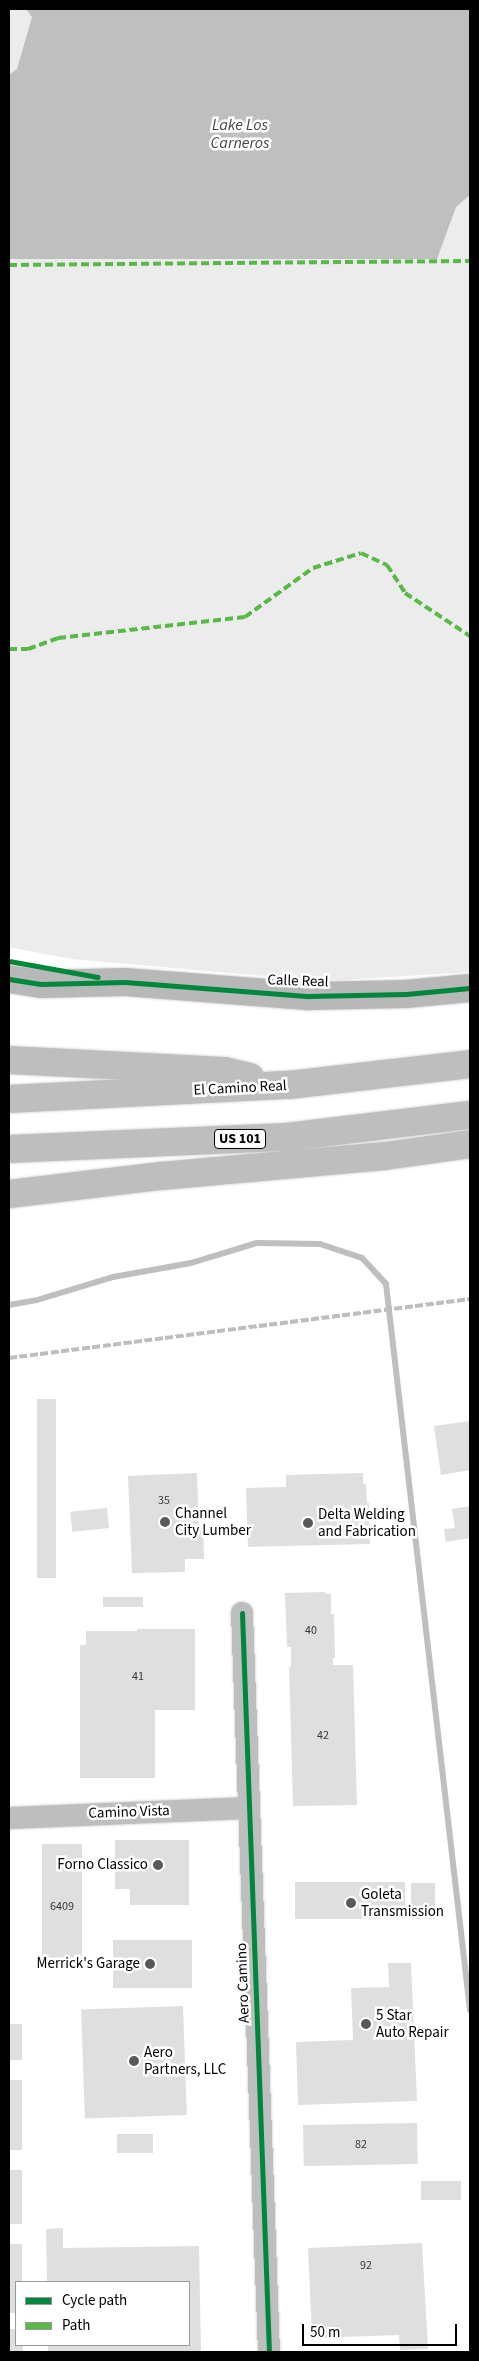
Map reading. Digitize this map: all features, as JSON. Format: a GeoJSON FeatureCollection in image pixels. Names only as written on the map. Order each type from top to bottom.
{"type":"FeatureCollection","features":[{"type":"Feature","properties":{"kind":"highway"},"geometry":{"type":"LineString","coordinates":[[9,1060],[224,1071],[288,1085]]}},
{"type":"Feature","properties":{"kind":"highway","name":"El Camino Real"},"geometry":{"type":"LineString","coordinates":[[9,1099],[288,1085],[470,1064]]}},
{"type":"Feature","properties":{"kind":"highway","name":"US 101"},"geometry":{"type":"LineString","coordinates":[[9,1149],[287,1137],[470,1115]]}},
{"type":"Feature","properties":{"kind":"highway"},"geometry":{"type":"LineString","coordinates":[[9,1194],[161,1176],[384,1156],[470,1144]]}},
{"type":"Feature","properties":{"kind":"main road","name":"Calle Real"},"geometry":{"type":"LineString","coordinates":[[9,961],[125,982]]}},
{"type":"Feature","properties":{"kind":"main road","name":"Calle Real"},"geometry":{"type":"LineString","coordinates":[[9,979],[41,984],[125,982],[309,996],[406,994],[470,988]]}},
{"type":"Feature","properties":{"kind":"street","name":"Aero Camino"},"geometry":{"type":"LineString","coordinates":[[242,1613],[269,2352]]}},
{"type":"Feature","properties":{"kind":"street","name":"Camino Vista"},"geometry":{"type":"LineString","coordinates":[[9,1818],[249,1808]]}},
{"type":"Feature","properties":{"kind":"shaded area"},"geometry":{"type":"Polygon","coordinates":[[[9,9],[470,9],[470,972],[342,980],[287,978],[71,959],[9,947],[9,9]]]}},
{"type":"Feature","properties":{"kind":"water","name":"Lake Los Carneros"},"geometry":{"type":"Polygon","coordinates":[[[26,9],[470,9],[470,195],[456,207],[437,259],[9,259],[9,75],[17,69],[32,17],[26,9]]]}},
{"type":"Feature","properties":{"kind":"building"},"geometry":{"type":"Polygon","coordinates":[[[37,1399],[56,1399],[56,1578],[37,1578],[37,1399]]]}},
{"type":"Feature","properties":{"kind":"building"},"geometry":{"type":"Polygon","coordinates":[[[470,1421],[470,1470],[441,1475],[434,1426],[470,1421]]]}},
{"type":"Feature","properties":{"kind":"building"},"geometry":{"type":"Polygon","coordinates":[[[197,1473],[199,1525],[203,1525],[204,1559],[185,1559],[185,1572],[132,1573],[128,1476],[197,1473]]]}},
{"type":"Feature","properties":{"kind":"building","name":"Delta Welding and Fabrication"},"geometry":{"type":"Polygon","coordinates":[[[363,1473],[363,1484],[366,1484],[367,1503],[369,1503],[370,1544],[248,1547],[246,1488],[286,1487],[286,1475],[363,1473]]]}},
{"type":"Feature","properties":{"kind":"building"},"geometry":{"type":"Polygon","coordinates":[[[470,1506],[470,1538],[446,1542],[444,1529],[455,1528],[452,1509],[470,1506]]]}},
{"type":"Feature","properties":{"kind":"building"},"geometry":{"type":"Polygon","coordinates":[[[107,1508],[109,1528],[72,1532],[70,1512],[107,1508]]]}},
{"type":"Feature","properties":{"kind":"building"},"geometry":{"type":"Polygon","coordinates":[[[325,1592],[326,1594],[331,1594],[331,1614],[334,1614],[335,1658],[333,1658],[333,1665],[353,1665],[357,1805],[293,1806],[289,1667],[291,1667],[291,1647],[287,1647],[285,1593],[325,1592]]]}},
{"type":"Feature","properties":{"kind":"building"},"geometry":{"type":"Polygon","coordinates":[[[103,1597],[143,1597],[143,1607],[103,1607],[103,1597]]]}},
{"type":"Feature","properties":{"kind":"building"},"geometry":{"type":"Polygon","coordinates":[[[137,1629],[195,1629],[195,1710],[155,1710],[155,1778],[80,1778],[80,1645],[86,1645],[86,1631],[137,1631],[137,1629]]]}},
{"type":"Feature","properties":{"kind":"building"},"geometry":{"type":"Polygon","coordinates":[[[115,1840],[189,1840],[189,1905],[130,1905],[130,1889],[115,1889],[115,1840]]]}},
{"type":"Feature","properties":{"kind":"building"},"geometry":{"type":"Polygon","coordinates":[[[42,1844],[82,1844],[82,1970],[42,1970],[42,1844]]]}},
{"type":"Feature","properties":{"kind":"building"},"geometry":{"type":"Polygon","coordinates":[[[295,1882],[405,1882],[405,1919],[295,1919],[295,1882]]]}},
{"type":"Feature","properties":{"kind":"building"},"geometry":{"type":"Polygon","coordinates":[[[411,1883],[435,1883],[435,1919],[411,1919],[411,1883]]]}},
{"type":"Feature","properties":{"kind":"building"},"geometry":{"type":"Polygon","coordinates":[[[113,1940],[192,1940],[192,1988],[113,1988],[113,1940]]]}},
{"type":"Feature","properties":{"kind":"building"},"geometry":{"type":"Polygon","coordinates":[[[388,1963],[411,1963],[417,2101],[298,2105],[296,2042],[353,2040],[351,1988],[389,1987],[388,1963]]]}},
{"type":"Feature","properties":{"kind":"building"},"geometry":{"type":"Polygon","coordinates":[[[183,2006],[187,2115],[85,2118],[81,2010],[183,2006]]]}},
{"type":"Feature","properties":{"kind":"building"},"geometry":{"type":"Polygon","coordinates":[[[9,2024],[22,2024],[22,2060],[9,2060],[9,2024]]]}},
{"type":"Feature","properties":{"kind":"building"},"geometry":{"type":"Polygon","coordinates":[[[9,2080],[22,2080],[22,2150],[9,2150],[9,2080]]]}},
{"type":"Feature","properties":{"kind":"building"},"geometry":{"type":"Polygon","coordinates":[[[417,2123],[418,2164],[304,2166],[303,2125],[417,2123]]]}},
{"type":"Feature","properties":{"kind":"building"},"geometry":{"type":"Polygon","coordinates":[[[117,2134],[153,2134],[153,2153],[117,2153],[117,2134]]]}},
{"type":"Feature","properties":{"kind":"building"},"geometry":{"type":"Polygon","coordinates":[[[9,2170],[22,2170],[22,2224],[9,2224],[9,2170]]]}},
{"type":"Feature","properties":{"kind":"building"},"geometry":{"type":"Polygon","coordinates":[[[421,2181],[461,2181],[461,2200],[421,2200],[421,2181]]]}},
{"type":"Feature","properties":{"kind":"building"},"geometry":{"type":"Polygon","coordinates":[[[63,2228],[63,2248],[199,2246],[201,2352],[48,2352],[48,2346],[190,2346],[190,2281],[47,2281],[46,2229],[63,2228]]]}},
{"type":"Feature","properties":{"kind":"building"},"geometry":{"type":"Polygon","coordinates":[[[422,2243],[428,2349],[400,2350],[399,2335],[312,2338],[308,2248],[422,2243]]]}},
{"type":"Feature","properties":{"kind":"building"},"geometry":{"type":"Polygon","coordinates":[[[9,2244],[22,2244],[22,2281],[15,2281],[15,2313],[9,2313],[9,2244]]]}},
{"type":"Feature","properties":{"kind":"building"},"geometry":{"type":"Polygon","coordinates":[[[9,2329],[15,2329],[15,2346],[23,2346],[23,2352],[9,2352],[9,2329]]]}},
{"type":"Feature","properties":{"kind":"waterway"},"geometry":{"type":"LineString","coordinates":[[9,1305],[37,1300],[113,1277],[191,1263],[257,1243],[320,1244],[362,1258],[386,1284],[470,2010]]}},
{"type":"Feature","properties":{"kind":"railway"},"geometry":{"type":"LineString","coordinates":[[9,1358],[470,1299]]}},
{"type":"Feature","properties":{"kind":"marked path"},"geometry":{"type":"LineString","coordinates":[[9,265],[470,261]]}},
{"type":"Feature","properties":{"kind":"marked path"},"geometry":{"type":"LineString","coordinates":[[9,649],[28,649],[58,638],[245,617],[313,568],[361,553],[387,565],[405,593],[470,636]]}},
{"type":"Feature","properties":{"kind":"cycle path"},"geometry":{"type":"LineString","coordinates":[[9,961],[98,977]]}},
{"type":"Feature","properties":{"kind":"cycle path"},"geometry":{"type":"LineString","coordinates":[[9,979],[41,984],[125,982],[309,996],[406,994],[470,988]]}},
{"type":"Feature","properties":{"kind":"cycle path"},"geometry":{"type":"LineString","coordinates":[[242,1613],[269,2352]]}},
{"type":"Feature","properties":{"kind":"place","name":"Channel City Lumber"},"geometry":{"type":"Point","coordinates":[165,1522]}},
{"type":"Feature","properties":{"kind":"place","name":"Delta Welding and Fabrication"},"geometry":{"type":"Point","coordinates":[308,1523]}},
{"type":"Feature","properties":{"kind":"place","name":"Forno Classico"},"geometry":{"type":"Point","coordinates":[158,1865]}},
{"type":"Feature","properties":{"kind":"place","name":"Goleta Transmission"},"geometry":{"type":"Point","coordinates":[351,1903]}},
{"type":"Feature","properties":{"kind":"place","name":"Merrick's Garage"},"geometry":{"type":"Point","coordinates":[150,1964]}},
{"type":"Feature","properties":{"kind":"place","name":"5 Star Auto Repair"},"geometry":{"type":"Point","coordinates":[366,2024]}},
{"type":"Feature","properties":{"kind":"place","name":"Aero Partners, LLC"},"geometry":{"type":"Point","coordinates":[134,2061]}}]}
